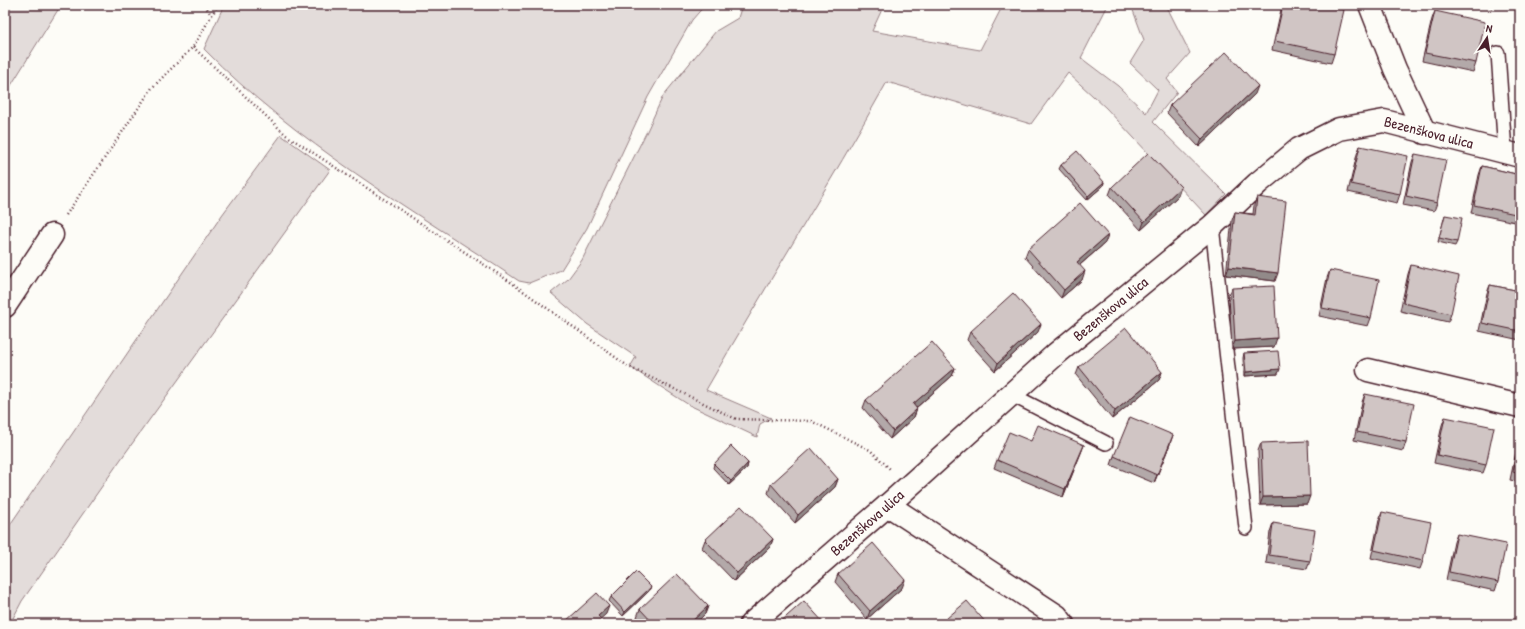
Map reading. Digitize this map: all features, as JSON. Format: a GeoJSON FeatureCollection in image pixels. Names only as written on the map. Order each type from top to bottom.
{"type":"FeatureCollection","features":[{"type":"Feature","properties":{"kind":"street"},"geometry":{"type":"LineString","coordinates":[[1370,5],[1394,69],[1424,133]]}},
{"type":"Feature","properties":{"kind":"street","name":"Bezenškova ulica"},"geometry":{"type":"LineString","coordinates":[[751,624],[888,505],[907,486],[1056,354],[1212,226],[1258,183],[1299,149],[1339,129],[1384,121],[1424,133],[1513,154]]}},
{"type":"Feature","properties":{"kind":"street"},"geometry":{"type":"LineString","coordinates":[[5,306],[52,235]]}},
{"type":"Feature","properties":{"kind":"street"},"geometry":{"type":"LineString","coordinates":[[1368,370],[1520,406]]}},
{"type":"Feature","properties":{"kind":"street"},"geometry":{"type":"LineString","coordinates":[[888,505],[1057,616],[1063,624]]}},
{"type":"Feature","properties":{"kind":"lane"},"geometry":{"type":"LineString","coordinates":[[1498,53],[1513,154]]}},
{"type":"Feature","properties":{"kind":"lane"},"geometry":{"type":"LineString","coordinates":[[1212,226],[1246,528]]}},
{"type":"Feature","properties":{"kind":"lane"},"geometry":{"type":"LineString","coordinates":[[1010,394],[1106,443]]}},
{"type":"Feature","properties":{"kind":"path"},"geometry":{"type":"LineString","coordinates":[[204,5],[211,15]]}},
{"type":"Feature","properties":{"kind":"path"},"geometry":{"type":"LineString","coordinates":[[52,235],[152,88],[194,47],[218,5]]}},
{"type":"Feature","properties":{"kind":"path"},"geometry":{"type":"LineString","coordinates":[[194,47],[286,135],[512,283],[629,367],[736,419],[811,421],[870,450],[907,486]]}},
{"type":"Feature","properties":{"kind":"shaded area"},"geometry":{"type":"Polygon","coordinates":[[[5,5],[61,5],[5,95],[5,5]]]}},
{"type":"Feature","properties":{"kind":"shaded area"},"geometry":{"type":"Polygon","coordinates":[[[224,5],[705,5],[692,20],[648,97],[587,228],[561,270],[529,283],[519,281],[396,201],[316,145],[277,115],[240,83],[204,49],[224,5]]]}},
{"type":"Feature","properties":{"kind":"shaded area"},"geometry":{"type":"Polygon","coordinates":[[[742,5],[884,5],[872,31],[980,50],[1003,5],[1108,5],[1081,58],[1118,86],[1146,113],[1158,90],[1130,63],[1144,40],[1131,5],[1166,5],[1190,53],[1167,79],[1177,92],[1153,122],[1226,194],[1206,215],[1106,108],[1068,73],[1031,124],[887,82],[843,160],[706,390],[771,418],[760,424],[757,437],[689,405],[630,367],[636,357],[587,324],[551,293],[568,279],[582,260],[663,96],[716,31],[738,18],[742,5]]]}},
{"type":"Feature","properties":{"kind":"shaded area"},"geometry":{"type":"Polygon","coordinates":[[[281,135],[330,170],[121,459],[22,601],[10,624],[5,624],[5,532],[222,215],[281,135]]]}},
{"type":"Feature","properties":{"kind":"building"},"geometry":{"type":"Polygon","coordinates":[[[1283,5],[1323,5],[1344,10],[1334,54],[1275,41],[1283,5]]]}},
{"type":"Feature","properties":{"kind":"building"},"geometry":{"type":"Polygon","coordinates":[[[1435,11],[1485,22],[1476,63],[1425,53],[1435,11]]]}},
{"type":"Feature","properties":{"kind":"building"},"geometry":{"type":"Polygon","coordinates":[[[1226,52],[1258,86],[1202,139],[1170,105],[1226,52]]]}},
{"type":"Feature","properties":{"kind":"building"},"geometry":{"type":"Polygon","coordinates":[[[1360,146],[1408,156],[1400,194],[1351,184],[1360,146]]]}},
{"type":"Feature","properties":{"kind":"building"},"geometry":{"type":"Polygon","coordinates":[[[1077,151],[1104,182],[1088,196],[1061,165],[1077,151]]]}},
{"type":"Feature","properties":{"kind":"building"},"geometry":{"type":"Polygon","coordinates":[[[1148,153],[1181,187],[1144,222],[1112,187],[1148,153]]]}},
{"type":"Feature","properties":{"kind":"building"},"geometry":{"type":"Polygon","coordinates":[[[1415,154],[1446,160],[1437,203],[1406,196],[1415,154]]]}},
{"type":"Feature","properties":{"kind":"building"},"geometry":{"type":"Polygon","coordinates":[[[1482,166],[1520,175],[1520,215],[1474,205],[1482,166]]]}},
{"type":"Feature","properties":{"kind":"building"},"geometry":{"type":"Polygon","coordinates":[[[1257,197],[1286,201],[1278,273],[1229,267],[1235,212],[1255,215],[1257,197]]]}},
{"type":"Feature","properties":{"kind":"building"},"geometry":{"type":"Polygon","coordinates":[[[1080,203],[1108,235],[1077,262],[1085,271],[1064,290],[1028,249],[1080,203]]]}},
{"type":"Feature","properties":{"kind":"building"},"geometry":{"type":"Polygon","coordinates":[[[1445,215],[1462,218],[1457,242],[1439,238],[1445,215]]]}},
{"type":"Feature","properties":{"kind":"building"},"geometry":{"type":"Polygon","coordinates":[[[1411,265],[1459,276],[1451,314],[1403,303],[1411,265]]]}},
{"type":"Feature","properties":{"kind":"building"},"geometry":{"type":"Polygon","coordinates":[[[1330,270],[1379,280],[1371,318],[1322,308],[1330,270]]]}},
{"type":"Feature","properties":{"kind":"building"},"geometry":{"type":"Polygon","coordinates":[[[1490,285],[1520,291],[1520,331],[1482,323],[1490,285]]]}},
{"type":"Feature","properties":{"kind":"building"},"geometry":{"type":"Polygon","coordinates":[[[1274,286],[1277,338],[1235,341],[1232,288],[1274,286]]]}},
{"type":"Feature","properties":{"kind":"building"},"geometry":{"type":"Polygon","coordinates":[[[1013,293],[1041,324],[998,363],[970,332],[1013,293]]]}},
{"type":"Feature","properties":{"kind":"building"},"geometry":{"type":"Polygon","coordinates":[[[1126,328],[1162,372],[1115,411],[1079,367],[1126,328]]]}},
{"type":"Feature","properties":{"kind":"building"},"geometry":{"type":"Polygon","coordinates":[[[932,342],[955,368],[913,404],[917,409],[893,431],[866,400],[932,342]]]}},
{"type":"Feature","properties":{"kind":"building"},"geometry":{"type":"Polygon","coordinates":[[[1278,351],[1280,369],[1246,372],[1244,353],[1278,351]]]}},
{"type":"Feature","properties":{"kind":"building"},"geometry":{"type":"Polygon","coordinates":[[[1365,394],[1414,404],[1406,442],[1357,432],[1365,394]]]}},
{"type":"Feature","properties":{"kind":"building"},"geometry":{"type":"Polygon","coordinates":[[[1130,417],[1173,435],[1157,475],[1114,456],[1130,417]]]}},
{"type":"Feature","properties":{"kind":"building"},"geometry":{"type":"Polygon","coordinates":[[[1445,417],[1494,427],[1486,465],[1437,455],[1445,417]]]}},
{"type":"Feature","properties":{"kind":"building"},"geometry":{"type":"Polygon","coordinates":[[[1038,425],[1084,445],[1065,489],[997,460],[1009,432],[1031,441],[1038,425]]]}},
{"type":"Feature","properties":{"kind":"building"},"geometry":{"type":"Polygon","coordinates":[[[1520,440],[1520,474],[1513,472],[1520,440]]]}},
{"type":"Feature","properties":{"kind":"building"},"geometry":{"type":"Polygon","coordinates":[[[1308,441],[1310,496],[1263,497],[1261,443],[1308,441]]]}},
{"type":"Feature","properties":{"kind":"building"},"geometry":{"type":"Polygon","coordinates":[[[731,446],[748,463],[731,481],[714,464],[731,446]]]}},
{"type":"Feature","properties":{"kind":"building"},"geometry":{"type":"Polygon","coordinates":[[[811,448],[838,479],[798,515],[771,484],[811,448]]]}},
{"type":"Feature","properties":{"kind":"building"},"geometry":{"type":"Polygon","coordinates":[[[741,506],[773,539],[737,573],[705,540],[741,506]]]}},
{"type":"Feature","properties":{"kind":"building"},"geometry":{"type":"Polygon","coordinates":[[[1382,512],[1431,522],[1423,561],[1374,550],[1382,512]]]}},
{"type":"Feature","properties":{"kind":"building"},"geometry":{"type":"Polygon","coordinates":[[[1273,523],[1315,530],[1310,561],[1269,555],[1273,523]]]}},
{"type":"Feature","properties":{"kind":"building"},"geometry":{"type":"Polygon","coordinates":[[[1457,534],[1506,544],[1498,582],[1449,572],[1457,534]]]}},
{"type":"Feature","properties":{"kind":"building"},"geometry":{"type":"Polygon","coordinates":[[[873,543],[905,580],[870,611],[838,574],[873,543]]]}},
{"type":"Feature","properties":{"kind":"building"},"geometry":{"type":"Polygon","coordinates":[[[636,572],[651,587],[625,612],[611,597],[636,572]]]}},
{"type":"Feature","properties":{"kind":"building"},"geometry":{"type":"Polygon","coordinates":[[[677,574],[708,606],[689,624],[654,624],[640,609],[677,574]]]}},
{"type":"Feature","properties":{"kind":"building"},"geometry":{"type":"Polygon","coordinates":[[[597,593],[609,606],[598,616],[606,624],[568,624],[566,621],[597,593]]]}},
{"type":"Feature","properties":{"kind":"building"},"geometry":{"type":"Polygon","coordinates":[[[804,601],[825,624],[778,624],[804,601]]]}},
{"type":"Feature","properties":{"kind":"building"},"geometry":{"type":"Polygon","coordinates":[[[967,601],[987,624],[940,624],[967,601]]]}}]}
